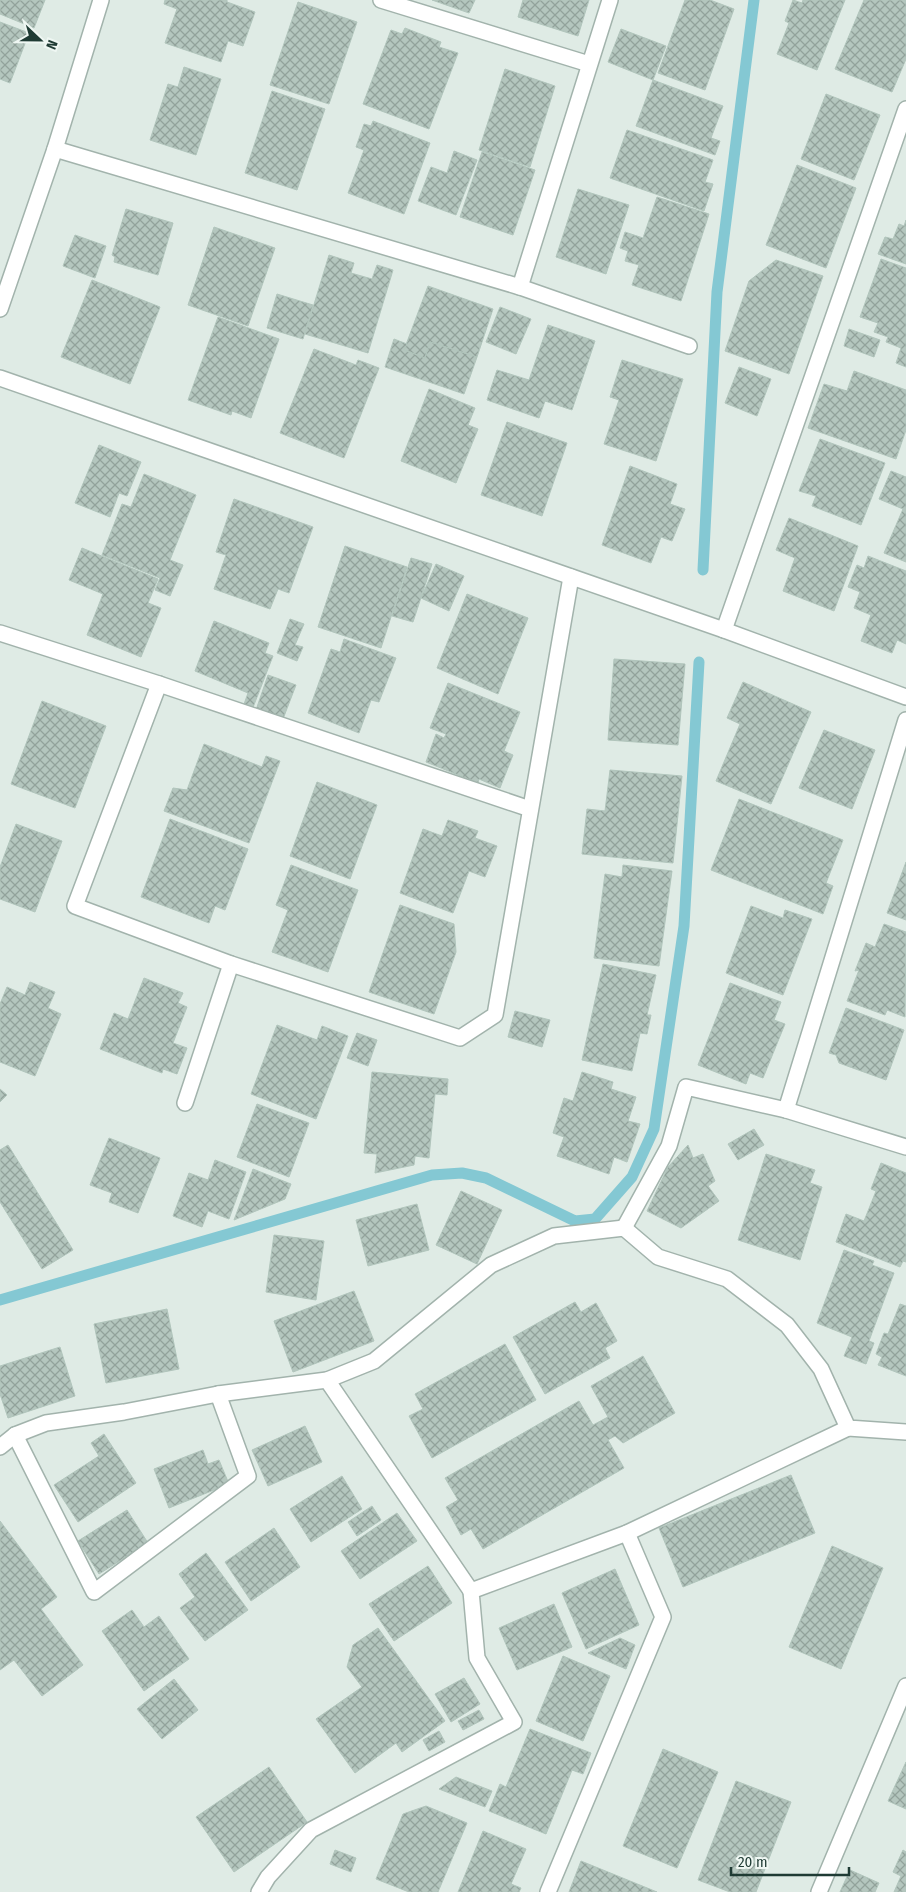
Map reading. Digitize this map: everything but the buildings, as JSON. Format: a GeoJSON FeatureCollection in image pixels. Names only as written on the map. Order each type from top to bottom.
{"type":"FeatureCollection","features":[{"type":"Feature","properties":{"kind":"street"},"geometry":{"type":"LineString","coordinates":[[0,309],[55,149],[102,0]]}},
{"type":"Feature","properties":{"kind":"street"},"geometry":{"type":"LineString","coordinates":[[381,0],[589,64]]}},
{"type":"Feature","properties":{"kind":"street"},"geometry":{"type":"LineString","coordinates":[[520,287],[610,0]]}},
{"type":"Feature","properties":{"kind":"street"},"geometry":{"type":"LineString","coordinates":[[724,630],[902,133],[906,109]]}},
{"type":"Feature","properties":{"kind":"street"},"geometry":{"type":"LineString","coordinates":[[55,149],[520,287],[689,346]]}},
{"type":"Feature","properties":{"kind":"street"},"geometry":{"type":"LineString","coordinates":[[0,378],[724,630],[906,697]]}},
{"type":"Feature","properties":{"kind":"street"},"geometry":{"type":"LineString","coordinates":[[159,684],[75,906],[231,964],[460,1038],[495,1015],[571,577]]}},
{"type":"Feature","properties":{"kind":"street"},"geometry":{"type":"LineString","coordinates":[[0,633],[159,684],[530,809]]}},
{"type":"Feature","properties":{"kind":"street"},"geometry":{"type":"LineString","coordinates":[[786,1110],[906,720]]}},
{"type":"Feature","properties":{"kind":"street"},"geometry":{"type":"LineString","coordinates":[[185,1103],[231,964]]}},
{"type":"Feature","properties":{"kind":"street"},"geometry":{"type":"LineString","coordinates":[[624,1228],[669,1146],[686,1087],[786,1110],[906,1147]]}},
{"type":"Feature","properties":{"kind":"street"},"geometry":{"type":"LineString","coordinates":[[0,1447],[15,1435],[46,1423],[124,1412],[218,1394],[327,1380],[374,1361],[491,1265],[554,1236],[624,1228],[658,1257],[727,1279],[787,1325],[821,1369],[848,1428]]}},
{"type":"Feature","properties":{"kind":"street"},"geometry":{"type":"LineString","coordinates":[[259,1892],[268,1877],[311,1830],[514,1722],[477,1658],[471,1591],[327,1380]]}},
{"type":"Feature","properties":{"kind":"street"},"geometry":{"type":"LineString","coordinates":[[15,1435],[94,1592],[248,1476],[218,1394]]}},
{"type":"Feature","properties":{"kind":"street"},"geometry":{"type":"LineString","coordinates":[[471,1591],[627,1533],[848,1428],[906,1432]]}},
{"type":"Feature","properties":{"kind":"street"},"geometry":{"type":"LineString","coordinates":[[548,1892],[663,1617],[627,1533]]}},
{"type":"Feature","properties":{"kind":"street"},"geometry":{"type":"LineString","coordinates":[[819,1892],[903,1703],[906,1686]]}},
{"type":"Feature","properties":{"kind":"waterway"},"geometry":{"type":"LineString","coordinates":[[703,570],[717,292],[754,0]]}},
{"type":"Feature","properties":{"kind":"waterway"},"geometry":{"type":"LineString","coordinates":[[0,1300],[432,1175],[462,1173],[486,1178],[575,1221],[595,1219],[632,1177],[654,1129],[684,926],[699,662]]}}]}
